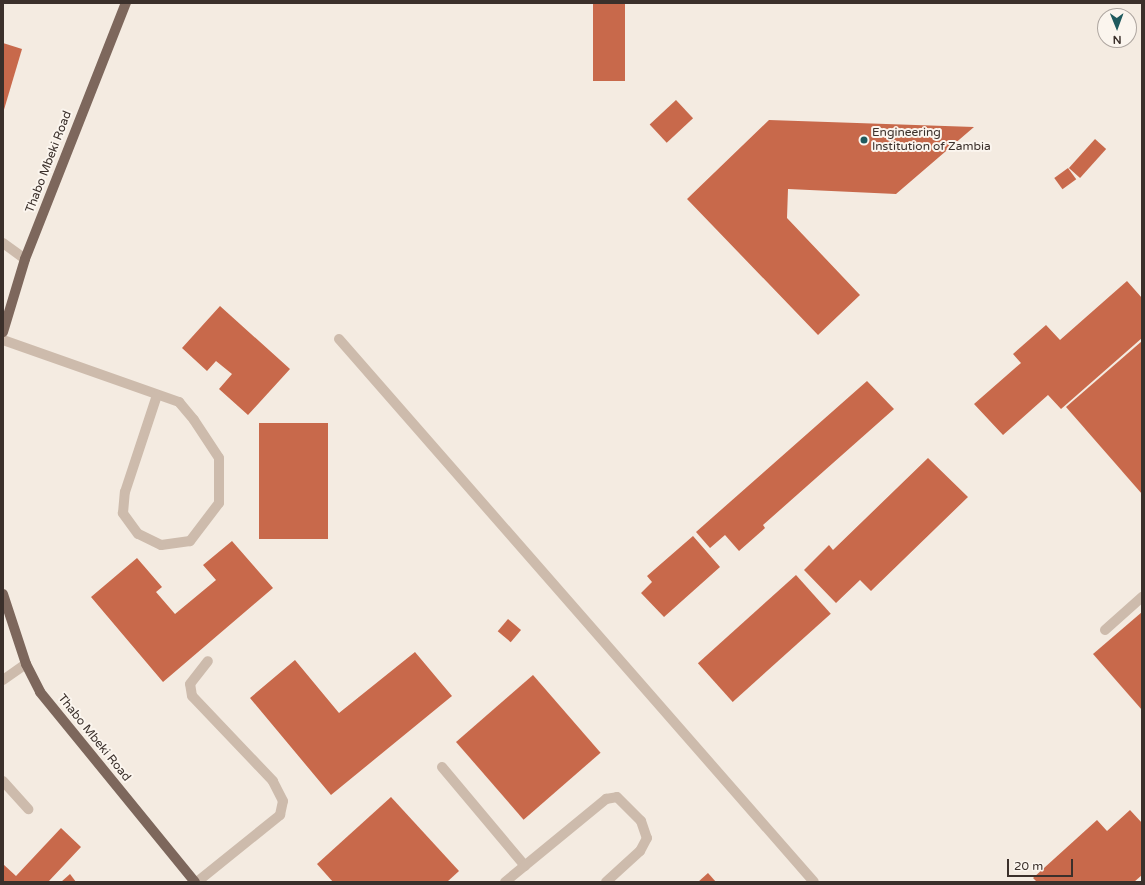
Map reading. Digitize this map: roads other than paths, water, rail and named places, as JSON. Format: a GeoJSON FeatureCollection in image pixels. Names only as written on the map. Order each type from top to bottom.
{"type":"FeatureCollection","features":[{"type":"Feature","properties":{"kind":"main road","name":"Thabo Mbeki Road"},"geometry":{"type":"LineString","coordinates":[[3,332],[25,259],[126,3]]}},
{"type":"Feature","properties":{"kind":"main road","name":"Thabo Mbeki Road"},"geometry":{"type":"LineString","coordinates":[[3,594],[26,664],[40,692],[196,882]]}},
{"type":"Feature","properties":{"kind":"street"},"geometry":{"type":"LineString","coordinates":[[3,243],[25,259]]}},
{"type":"Feature","properties":{"kind":"street"},"geometry":{"type":"LineString","coordinates":[[339,339],[814,882]]}},
{"type":"Feature","properties":{"kind":"street"},"geometry":{"type":"LineString","coordinates":[[3,340],[179,402],[194,420],[218,458],[219,503],[190,541],[161,545],[138,534],[123,513],[125,492],[157,395]]}},
{"type":"Feature","properties":{"kind":"street"},"geometry":{"type":"LineString","coordinates":[[1105,630],[1142,597]]}},
{"type":"Feature","properties":{"kind":"street"},"geometry":{"type":"LineString","coordinates":[[196,882],[280,815],[283,801],[273,782],[192,696],[190,684],[208,661]]}},
{"type":"Feature","properties":{"kind":"street"},"geometry":{"type":"LineString","coordinates":[[3,680],[26,664]]}},
{"type":"Feature","properties":{"kind":"street"},"geometry":{"type":"LineString","coordinates":[[442,767],[524,866]]}},
{"type":"Feature","properties":{"kind":"street"},"geometry":{"type":"LineString","coordinates":[[3,781],[28,809]]}},
{"type":"Feature","properties":{"kind":"street"},"geometry":{"type":"LineString","coordinates":[[505,882],[606,799],[618,797],[641,821],[647,838],[640,851],[606,882]]}},
{"type":"Feature","properties":{"kind":"place","name":"Engineering Institution of Zambia"},"geometry":{"type":"Point","coordinates":[864,140]}}]}
